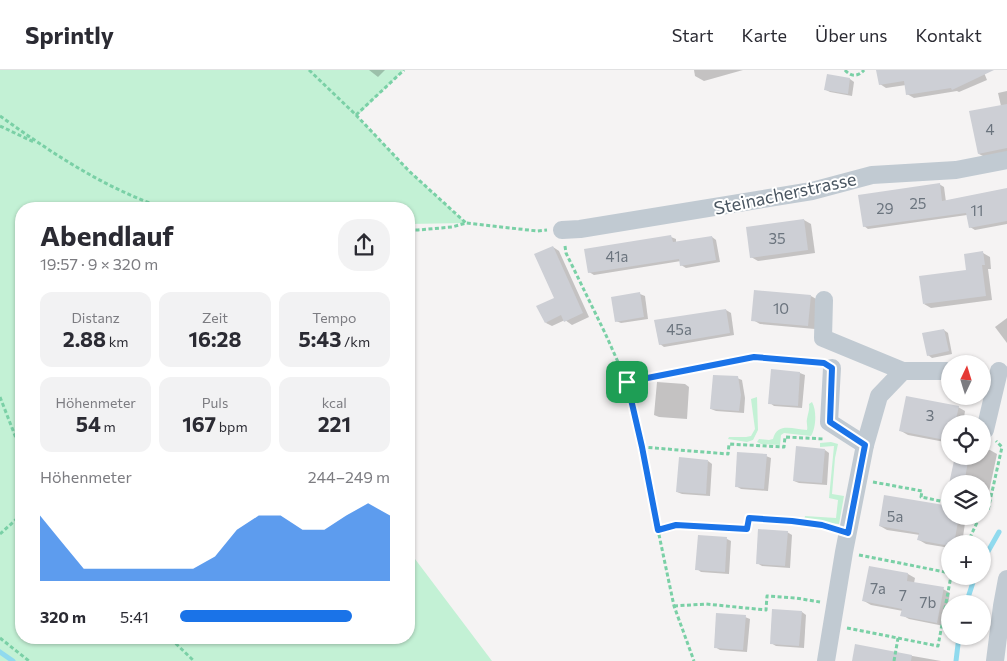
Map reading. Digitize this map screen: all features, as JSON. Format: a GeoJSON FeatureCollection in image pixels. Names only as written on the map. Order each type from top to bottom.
{"type":"FeatureCollection","features":[{"type":"Feature","properties":{"kind":"street","name":"Steinacherstrasse"},"geometry":{"type":"LineString","coordinates":[[562,230],[580,229],[812,191],[872,174],[956,170],[1007,160]]}},
{"type":"Feature","properties":{"kind":"street"},"geometry":{"type":"LineString","coordinates":[[824,300],[823,338],[903,370],[941,371]]}},
{"type":"Feature","properties":{"kind":"street"},"geometry":{"type":"LineString","coordinates":[[832,368],[830,422],[865,445]]}},
{"type":"Feature","properties":{"kind":"street"},"geometry":{"type":"LineString","coordinates":[[826,661],[844,552],[865,445],[879,396],[903,370]]}},
{"type":"Feature","properties":{"kind":"street"},"geometry":{"type":"LineString","coordinates":[[988,415],[996,371]]}},
{"type":"Feature","properties":{"kind":"street"},"geometry":{"type":"LineString","coordinates":[[995,661],[1007,579]]}},
{"type":"Feature","properties":{"kind":"path"},"geometry":{"type":"LineString","coordinates":[[309,70],[356,115],[409,171],[466,223]]}},
{"type":"Feature","properties":{"kind":"path"},"geometry":{"type":"LineString","coordinates":[[356,115],[404,70]]}},
{"type":"Feature","properties":{"kind":"path"},"geometry":{"type":"LineString","coordinates":[[845,70],[848,74],[855,76],[864,70]]}},
{"type":"Feature","properties":{"kind":"path"},"geometry":{"type":"LineString","coordinates":[[0,116],[73,165],[107,184],[147,202]]}},
{"type":"Feature","properties":{"kind":"path"},"geometry":{"type":"LineString","coordinates":[[0,126],[41,145]]}},
{"type":"Feature","properties":{"kind":"path"},"geometry":{"type":"LineString","coordinates":[[415,230],[452,227],[466,223],[537,231],[562,230],[566,253],[627,382],[674,606],[694,661]]}},
{"type":"Feature","properties":{"kind":"path"},"geometry":{"type":"LineString","coordinates":[[627,382],[754,357],[824,363],[832,368]]}},
{"type":"Feature","properties":{"kind":"path"},"geometry":{"type":"LineString","coordinates":[[0,398],[15,436]]}},
{"type":"Feature","properties":{"kind":"path"},"geometry":{"type":"LineString","coordinates":[[642,447],[728,454],[729,444],[784,447],[785,436],[830,440]]}},
{"type":"Feature","properties":{"kind":"path"},"geometry":{"type":"LineString","coordinates":[[991,436],[1002,447],[991,496]]}},
{"type":"Feature","properties":{"kind":"path"},"geometry":{"type":"LineString","coordinates":[[858,479],[922,492],[921,497],[941,501]]}},
{"type":"Feature","properties":{"kind":"path"},"geometry":{"type":"LineString","coordinates":[[658,530],[676,525],[747,529],[749,518],[822,525],[848,533]]}},
{"type":"Feature","properties":{"kind":"path"},"geometry":{"type":"LineString","coordinates":[[0,534],[15,520]]}},
{"type":"Feature","properties":{"kind":"path"},"geometry":{"type":"LineString","coordinates":[[844,552],[941,573]]}},
{"type":"Feature","properties":{"kind":"path"},"geometry":{"type":"LineString","coordinates":[[832,625],[938,646],[949,585]]}},
{"type":"Feature","properties":{"kind":"path"},"geometry":{"type":"LineString","coordinates":[[674,606],[706,604],[766,610],[767,596],[835,604]]}},
{"type":"Feature","properties":{"kind":"path"},"geometry":{"type":"LineString","coordinates":[[0,638],[29,661]]}},
{"type":"Feature","properties":{"kind":"path"},"geometry":{"type":"LineString","coordinates":[[894,661],[898,638]]}},
{"type":"Feature","properties":{"kind":"path"},"geometry":{"type":"LineString","coordinates":[[176,644],[194,661]]}},
{"type":"Feature","properties":{"kind":"green space"},"geometry":{"type":"Polygon","coordinates":[[[0,70],[404,70],[357,116],[409,171],[466,223],[415,224],[415,202],[15,202],[15,644],[415,644],[415,559],[492,661],[0,661],[0,70]]]}},
{"type":"Feature","properties":{"kind":"green space"},"geometry":{"type":"Polygon","coordinates":[[[757,397],[758,430],[753,440],[747,442],[728,439],[729,437],[751,436],[755,429],[751,399],[757,397]]]}},
{"type":"Feature","properties":{"kind":"green space"},"geometry":{"type":"Polygon","coordinates":[[[812,402],[815,410],[815,419],[811,436],[784,433],[781,435],[780,445],[757,442],[759,439],[773,439],[778,430],[782,428],[807,430],[809,404],[812,402]]]}},
{"type":"Feature","properties":{"kind":"green space"},"geometry":{"type":"Polygon","coordinates":[[[831,442],[838,444],[832,494],[844,496],[839,524],[804,521],[805,516],[836,518],[838,500],[829,498],[834,446],[820,447],[820,443],[831,442]]]}},
{"type":"Feature","properties":{"kind":"building"},"geometry":{"type":"Polygon","coordinates":[[[876,70],[994,70],[952,90],[951,88],[906,95],[904,81],[879,85],[876,70]]]}},
{"type":"Feature","properties":{"kind":"building"},"geometry":{"type":"Polygon","coordinates":[[[827,74],[850,78],[848,94],[824,90],[827,74]]]}},
{"type":"Feature","properties":{"kind":"building"},"geometry":{"type":"Polygon","coordinates":[[[1007,104],[1007,148],[978,154],[969,111],[1007,104]]]}},
{"type":"Feature","properties":{"kind":"building"},"geometry":{"type":"Polygon","coordinates":[[[940,183],[942,201],[1007,188],[1007,221],[969,228],[966,213],[863,227],[858,195],[940,183]]]}},
{"type":"Feature","properties":{"kind":"building"},"geometry":{"type":"Polygon","coordinates":[[[804,219],[808,250],[750,258],[746,227],[804,219]]]}},
{"type":"Feature","properties":{"kind":"building"},"geometry":{"type":"Polygon","coordinates":[[[671,235],[673,242],[712,236],[716,260],[680,266],[679,259],[588,273],[584,249],[671,235]]]}},
{"type":"Feature","properties":{"kind":"building"},"geometry":{"type":"Polygon","coordinates":[[[553,246],[583,313],[564,322],[561,315],[545,323],[536,306],[554,298],[534,254],[553,246]]]}},
{"type":"Feature","properties":{"kind":"building"},"geometry":{"type":"Polygon","coordinates":[[[983,251],[985,265],[982,265],[986,296],[923,304],[919,276],[966,270],[964,254],[983,251]]]}},
{"type":"Feature","properties":{"kind":"building"},"geometry":{"type":"Polygon","coordinates":[[[754,290],[811,295],[808,326],[751,321],[754,290]]]}},
{"type":"Feature","properties":{"kind":"building"},"geometry":{"type":"Polygon","coordinates":[[[640,292],[644,317],[615,322],[611,297],[640,292]]]}},
{"type":"Feature","properties":{"kind":"building"},"geometry":{"type":"Polygon","coordinates":[[[726,309],[730,333],[659,345],[654,320],[726,309]]]}},
{"type":"Feature","properties":{"kind":"building"},"geometry":{"type":"Polygon","coordinates":[[[944,329],[949,351],[927,356],[922,333],[944,329]]]}},
{"type":"Feature","properties":{"kind":"building"},"geometry":{"type":"Polygon","coordinates":[[[771,369],[800,372],[798,406],[768,404],[771,369]]]}},
{"type":"Feature","properties":{"kind":"building"},"geometry":{"type":"Polygon","coordinates":[[[713,375],[738,376],[741,395],[739,411],[710,409],[713,375]]]}},
{"type":"Feature","properties":{"kind":"building"},"geometry":{"type":"Polygon","coordinates":[[[906,396],[941,403],[941,405],[959,406],[957,415],[941,415],[941,439],[899,431],[906,396]]]}},
{"type":"Feature","properties":{"kind":"building"},"geometry":{"type":"Polygon","coordinates":[[[796,446],[825,449],[822,483],[793,481],[796,446]]]}},
{"type":"Feature","properties":{"kind":"building"},"geometry":{"type":"Polygon","coordinates":[[[737,452],[767,454],[764,489],[735,487],[737,452]]]}},
{"type":"Feature","properties":{"kind":"building"},"geometry":{"type":"Polygon","coordinates":[[[679,457],[708,460],[706,494],[676,492],[679,457]]]}},
{"type":"Feature","properties":{"kind":"building"},"geometry":{"type":"Polygon","coordinates":[[[953,465],[967,465],[966,475],[951,475],[953,465]]]}},
{"type":"Feature","properties":{"kind":"building"},"geometry":{"type":"Polygon","coordinates":[[[884,495],[941,504],[941,525],[957,525],[956,535],[941,535],[941,544],[917,540],[919,533],[879,526],[884,495]]]}},
{"type":"Feature","properties":{"kind":"building"},"geometry":{"type":"Polygon","coordinates":[[[758,529],[788,531],[785,566],[756,564],[758,529]]]}},
{"type":"Feature","properties":{"kind":"building"},"geometry":{"type":"Polygon","coordinates":[[[698,535],[727,537],[725,572],[695,570],[698,535]]]}},
{"type":"Feature","properties":{"kind":"building"},"geometry":{"type":"Polygon","coordinates":[[[869,566],[908,573],[907,581],[944,587],[937,623],[900,616],[902,609],[862,601],[869,566]]]}},
{"type":"Feature","properties":{"kind":"building"},"geometry":{"type":"Polygon","coordinates":[[[772,609],[802,611],[799,646],[770,644],[772,609]]]}},
{"type":"Feature","properties":{"kind":"building"},"geometry":{"type":"Polygon","coordinates":[[[716,613],[746,615],[743,650],[714,648],[716,613]]]}},
{"type":"Feature","properties":{"kind":"building"},"geometry":{"type":"Polygon","coordinates":[[[855,644],[912,655],[911,661],[852,661],[855,644]]]}},
{"type":"Feature","properties":{"kind":"waterway"},"geometry":{"type":"LineString","coordinates":[[991,546],[999,532]]}},
{"type":"Feature","properties":{"kind":"waterway"},"geometry":{"type":"LineString","coordinates":[[969,595],[972,585]]}},
{"type":"Feature","properties":{"kind":"waterway"},"geometry":{"type":"LineString","coordinates":[[956,661],[958,645]]}},
{"type":"Feature","properties":{"kind":"waterway"},"geometry":{"type":"LineString","coordinates":[[0,652],[13,661]]}},
{"type":"Feature","properties":{"kind":"route"},"geometry":{"type":"LineString","coordinates":[[754,357],[824,363],[832,368],[830,422],[865,445],[848,533],[822,525],[749,518],[747,529],[676,525],[658,530],[627,382],[754,357]]}}]}
